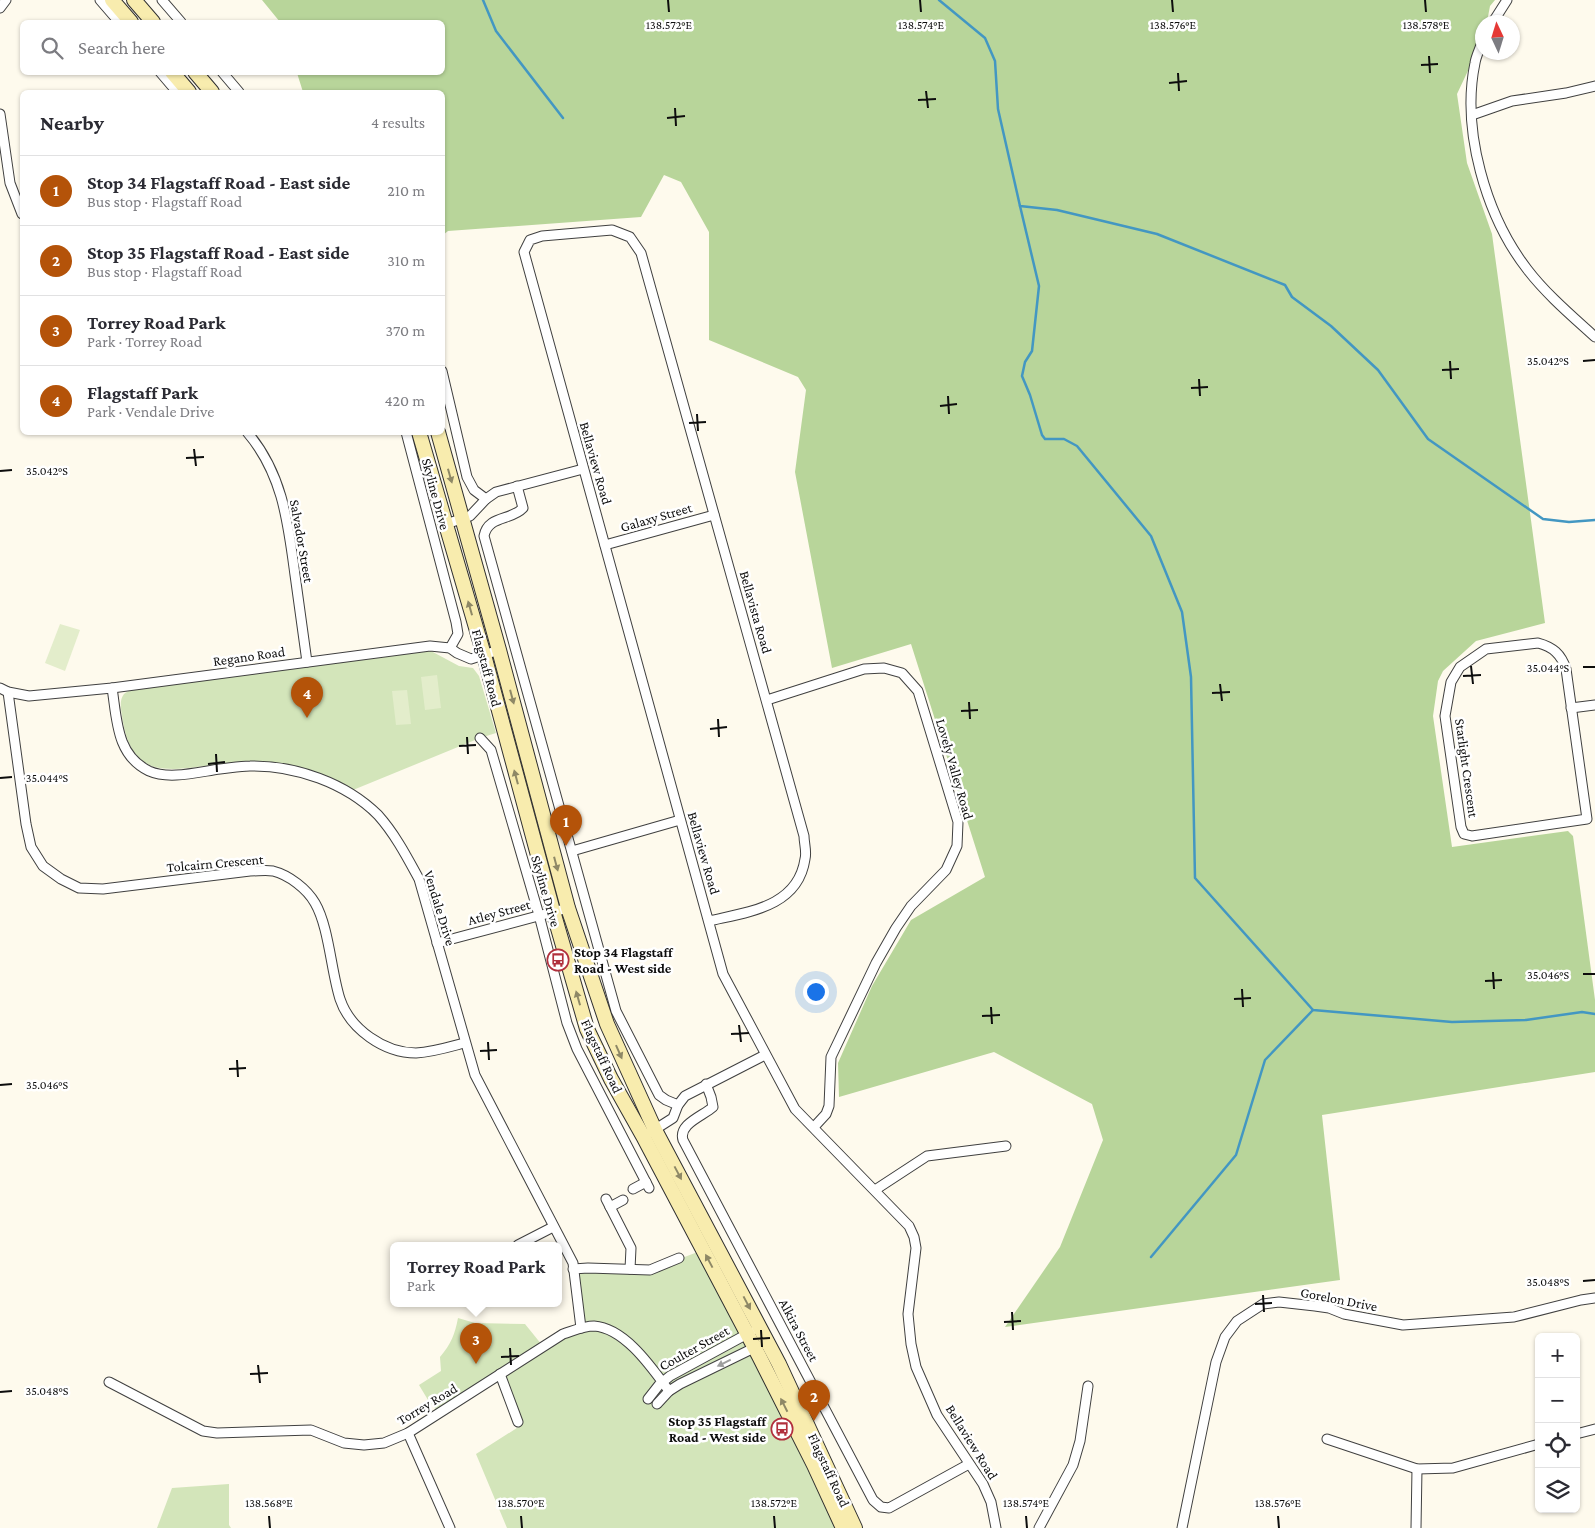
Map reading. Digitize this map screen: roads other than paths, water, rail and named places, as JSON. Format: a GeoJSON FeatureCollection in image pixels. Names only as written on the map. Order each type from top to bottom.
{"type":"FeatureCollection","features":[{"type":"Feature","properties":{"kind":"main road"},"geometry":{"type":"LineString","coordinates":[[112,0],[129,20]]}},
{"type":"Feature","properties":{"kind":"main road"},"geometry":{"type":"LineString","coordinates":[[134,0],[151,20]]}},
{"type":"Feature","properties":{"kind":"main road"},"geometry":{"type":"LineString","coordinates":[[175,75],[187,90]]}},
{"type":"Feature","properties":{"kind":"main road"},"geometry":{"type":"LineString","coordinates":[[198,75],[210,90]]}},
{"type":"Feature","properties":{"kind":"main road","name":"Flagstaff Road"},"geometry":{"type":"LineString","coordinates":[[420,435],[484,655],[546,913],[587,1029],[611,1079],[649,1133]]}},
{"type":"Feature","properties":{"kind":"main road","name":"Flagstaff Road"},"geometry":{"type":"LineString","coordinates":[[439,435],[568,908],[606,1024],[649,1133],[761,1344],[806,1420],[855,1528]]}},
{"type":"Feature","properties":{"kind":"main road","name":"Flagstaff Road"},"geometry":{"type":"LineString","coordinates":[[761,1344],[843,1528]]}},
{"type":"Feature","properties":{"kind":"street"},"geometry":{"type":"LineString","coordinates":[[0,8],[6,0]]}},
{"type":"Feature","properties":{"kind":"street"},"geometry":{"type":"LineString","coordinates":[[100,0],[117,20]]}},
{"type":"Feature","properties":{"kind":"street"},"geometry":{"type":"LineString","coordinates":[[162,0],[179,20]]}},
{"type":"Feature","properties":{"kind":"street"},"geometry":{"type":"LineString","coordinates":[[1497,15],[1506,0]]}},
{"type":"Feature","properties":{"kind":"street"},"geometry":{"type":"LineString","coordinates":[[1476,60],[1471,88],[1472,115],[1480,174],[1499,225],[1527,269],[1595,337]]}},
{"type":"Feature","properties":{"kind":"street"},"geometry":{"type":"LineString","coordinates":[[163,75],[175,90]]}},
{"type":"Feature","properties":{"kind":"street"},"geometry":{"type":"LineString","coordinates":[[225,75],[237,90]]}},
{"type":"Feature","properties":{"kind":"street"},"geometry":{"type":"LineString","coordinates":[[1472,115],[1512,101],[1566,93],[1595,86]]}},
{"type":"Feature","properties":{"kind":"street"},"geometry":{"type":"LineString","coordinates":[[0,114],[10,183],[20,209]]}},
{"type":"Feature","properties":{"kind":"street","name":"Bellaview Road"},"geometry":{"type":"LineString","coordinates":[[642,253],[630,237],[612,230],[542,236],[530,240],[524,252],[723,974],[795,1109],[909,1226],[916,1248],[908,1314],[911,1344],[916,1367],[937,1415],[983,1484],[991,1502],[996,1528]]}},
{"type":"Feature","properties":{"kind":"street","name":"Bellavista Road"},"geometry":{"type":"LineString","coordinates":[[642,253],[804,836],[806,857],[800,880],[784,896],[762,908],[709,922]]}},
{"type":"Feature","properties":{"kind":"street"},"geometry":{"type":"LineString","coordinates":[[445,384],[467,477],[474,490],[486,499]]}},
{"type":"Feature","properties":{"kind":"street","name":"Salvador Street"},"geometry":{"type":"LineString","coordinates":[[249,435],[271,466],[280,490],[288,522],[307,662]]}},
{"type":"Feature","properties":{"kind":"street","name":"Skyline Drive"},"geometry":{"type":"LineString","coordinates":[[407,435],[456,622],[458,634],[450,648]]}},
{"type":"Feature","properties":{"kind":"street"},"geometry":{"type":"LineString","coordinates":[[446,524],[470,516],[486,499],[496,492],[583,468]]}},
{"type":"Feature","properties":{"kind":"street"},"geometry":{"type":"LineString","coordinates":[[517,486],[523,508],[518,514],[491,523],[486,529],[484,536],[616,1011],[658,1095],[678,1105]]}},
{"type":"Feature","properties":{"kind":"street","name":"Galaxy Street"},"geometry":{"type":"LineString","coordinates":[[605,545],[714,515]]}},
{"type":"Feature","properties":{"kind":"street","name":"Starlight Crescent"},"geometry":{"type":"LineString","coordinates":[[1538,643],[1548,646],[1557,652],[1563,660],[1571,708],[1587,819],[1472,836],[1464,834],[1461,827],[1445,716],[1448,693],[1460,668],[1472,657],[1486,649],[1538,643]]}},
{"type":"Feature","properties":{"kind":"street","name":"Regano Road"},"geometry":{"type":"LineString","coordinates":[[4,690],[30,696],[112,688],[430,646],[450,648],[456,653],[471,658],[499,650]]}},
{"type":"Feature","properties":{"kind":"street","name":"Lovely Valley Road"},"geometry":{"type":"LineString","coordinates":[[767,700],[864,669],[884,668],[902,674],[918,691],[958,822],[958,846],[946,870],[911,906],[896,928],[876,963],[831,1057],[829,1106],[826,1114],[814,1128]]}},
{"type":"Feature","properties":{"kind":"street","name":"Vendale Drive"},"geometry":{"type":"LineString","coordinates":[[112,688],[119,737],[135,761],[149,771],[167,775],[250,766],[281,768],[313,776],[340,788],[361,800],[388,828],[419,879],[464,1043],[475,1075],[561,1242]]}},
{"type":"Feature","properties":{"kind":"street","name":"Tolcairn Crescent"},"geometry":{"type":"LineString","coordinates":[[4,690],[31,847],[43,866],[61,879],[80,888],[103,889],[250,870],[273,871],[289,877],[302,888],[314,903],[322,922],[341,1000],[352,1022],[371,1039],[389,1048],[415,1053],[464,1043]]}},
{"type":"Feature","properties":{"kind":"street"},"geometry":{"type":"LineString","coordinates":[[1571,708],[1595,705]]}},
{"type":"Feature","properties":{"kind":"street","name":"Skyline Drive"},"geometry":{"type":"LineString","coordinates":[[480,738],[491,750],[546,913],[567,1023],[576,1049],[647,1185],[633,1188]]}},
{"type":"Feature","properties":{"kind":"street"},"geometry":{"type":"LineString","coordinates":[[572,851],[680,820]]}},
{"type":"Feature","properties":{"kind":"street","name":"Atley Street"},"geometry":{"type":"LineString","coordinates":[[437,943],[568,908]]}},
{"type":"Feature","properties":{"kind":"street"},"geometry":{"type":"LineString","coordinates":[[649,1133],[673,1118],[678,1105],[685,1096],[766,1055]]}},
{"type":"Feature","properties":{"kind":"street","name":"Alkira Street"},"geometry":{"type":"LineString","coordinates":[[706,1084],[713,1106],[684,1128],[681,1134],[683,1140],[873,1500],[881,1507],[890,1508],[969,1464]]}},
{"type":"Feature","properties":{"kind":"street"},"geometry":{"type":"LineString","coordinates":[[875,1190],[927,1156],[1006,1146]]}},
{"type":"Feature","properties":{"kind":"street"},"geometry":{"type":"LineString","coordinates":[[623,1200],[608,1203],[631,1248],[630,1268]]}},
{"type":"Feature","properties":{"kind":"street"},"geometry":{"type":"LineString","coordinates":[[524,1242],[553,1227]]}},
{"type":"Feature","properties":{"kind":"street","name":"Vendale Drive"},"geometry":{"type":"LineString","coordinates":[[562,1243],[573,1263],[582,1328]]}},
{"type":"Feature","properties":{"kind":"street"},"geometry":{"type":"LineString","coordinates":[[574,1269],[630,1268],[650,1270],[679,1258]]}},
{"type":"Feature","properties":{"kind":"street","name":"Gorelon Drive"},"geometry":{"type":"LineString","coordinates":[[1182,1528],[1216,1362],[1225,1337],[1237,1321],[1263,1304],[1279,1302],[1315,1306],[1344,1314],[1403,1325],[1514,1317],[1595,1298]]}},
{"type":"Feature","properties":{"kind":"street","name":"Torrey Road"},"geometry":{"type":"LineString","coordinates":[[109,1382],[203,1431],[217,1433],[311,1430],[344,1443],[364,1445],[384,1443],[408,1433],[563,1334],[593,1326],[610,1330],[626,1340],[669,1391]]}},
{"type":"Feature","properties":{"kind":"street","name":"Coulter Street"},"geometry":{"type":"LineString","coordinates":[[648,1399],[662,1382],[692,1363],[754,1331]]}},
{"type":"Feature","properties":{"kind":"street","name":"Coulter Street"},"geometry":{"type":"LineString","coordinates":[[657,1404],[669,1391],[680,1384],[761,1344]]}},
{"type":"Feature","properties":{"kind":"street"},"geometry":{"type":"LineString","coordinates":[[500,1374],[518,1422]]}},
{"type":"Feature","properties":{"kind":"street"},"geometry":{"type":"LineString","coordinates":[[1040,1528],[1073,1465],[1080,1441],[1088,1386]]}},
{"type":"Feature","properties":{"kind":"street"},"geometry":{"type":"LineString","coordinates":[[1580,1433],[1595,1429]]}},
{"type":"Feature","properties":{"kind":"street"},"geometry":{"type":"LineString","coordinates":[[408,1433],[450,1528]]}},
{"type":"Feature","properties":{"kind":"street"},"geometry":{"type":"LineString","coordinates":[[1327,1439],[1417,1469],[1452,1468],[1535,1445]]}},
{"type":"Feature","properties":{"kind":"street"},"geometry":{"type":"LineString","coordinates":[[1416,1528],[1417,1469]]}},
{"type":"Feature","properties":{"kind":"waterway"},"geometry":{"type":"LineString","coordinates":[[483,0],[496,31],[563,118]]}},
{"type":"Feature","properties":{"kind":"waterway"},"geometry":{"type":"LineString","coordinates":[[939,0],[985,38],[995,61],[998,109],[1020,206],[1057,210],[1157,234],[1285,285],[1292,297],[1331,326],[1378,370],[1428,439],[1543,519],[1569,522],[1595,520]]}},
{"type":"Feature","properties":{"kind":"waterway"},"geometry":{"type":"LineString","coordinates":[[1020,206],[1039,286],[1032,351],[1025,362],[1022,376],[1042,435],[1045,439],[1064,439],[1077,446],[1151,536],[1182,612],[1191,677],[1195,878],[1313,1010],[1452,1022],[1526,1020],[1582,1012],[1595,1014]]}},
{"type":"Feature","properties":{"kind":"waterway"},"geometry":{"type":"LineString","coordinates":[[1151,1257],[1236,1155],[1265,1060],[1313,1010]]}},
{"type":"Feature","properties":{"kind":"place","name":"Flagstaff Park"},"geometry":{"type":"Point","coordinates":[307,718]}},
{"type":"Feature","properties":{"kind":"place","name":"Stop 34 Flagstaff Road - East side"},"geometry":{"type":"Point","coordinates":[566,846]}},
{"type":"Feature","properties":{"kind":"place","name":"Stop 34 Flagstaff Road - West side"},"geometry":{"type":"Point","coordinates":[558,960]}},
{"type":"Feature","properties":{"kind":"place","name":"Torrey Road Park"},"geometry":{"type":"Point","coordinates":[476,1364]}},
{"type":"Feature","properties":{"kind":"place","name":"Stop 35 Flagstaff Road - East side"},"geometry":{"type":"Point","coordinates":[814,1421]}},
{"type":"Feature","properties":{"kind":"place","name":"Stop 35 Flagstaff Road - West side"},"geometry":{"type":"Point","coordinates":[782,1429]}}]}
